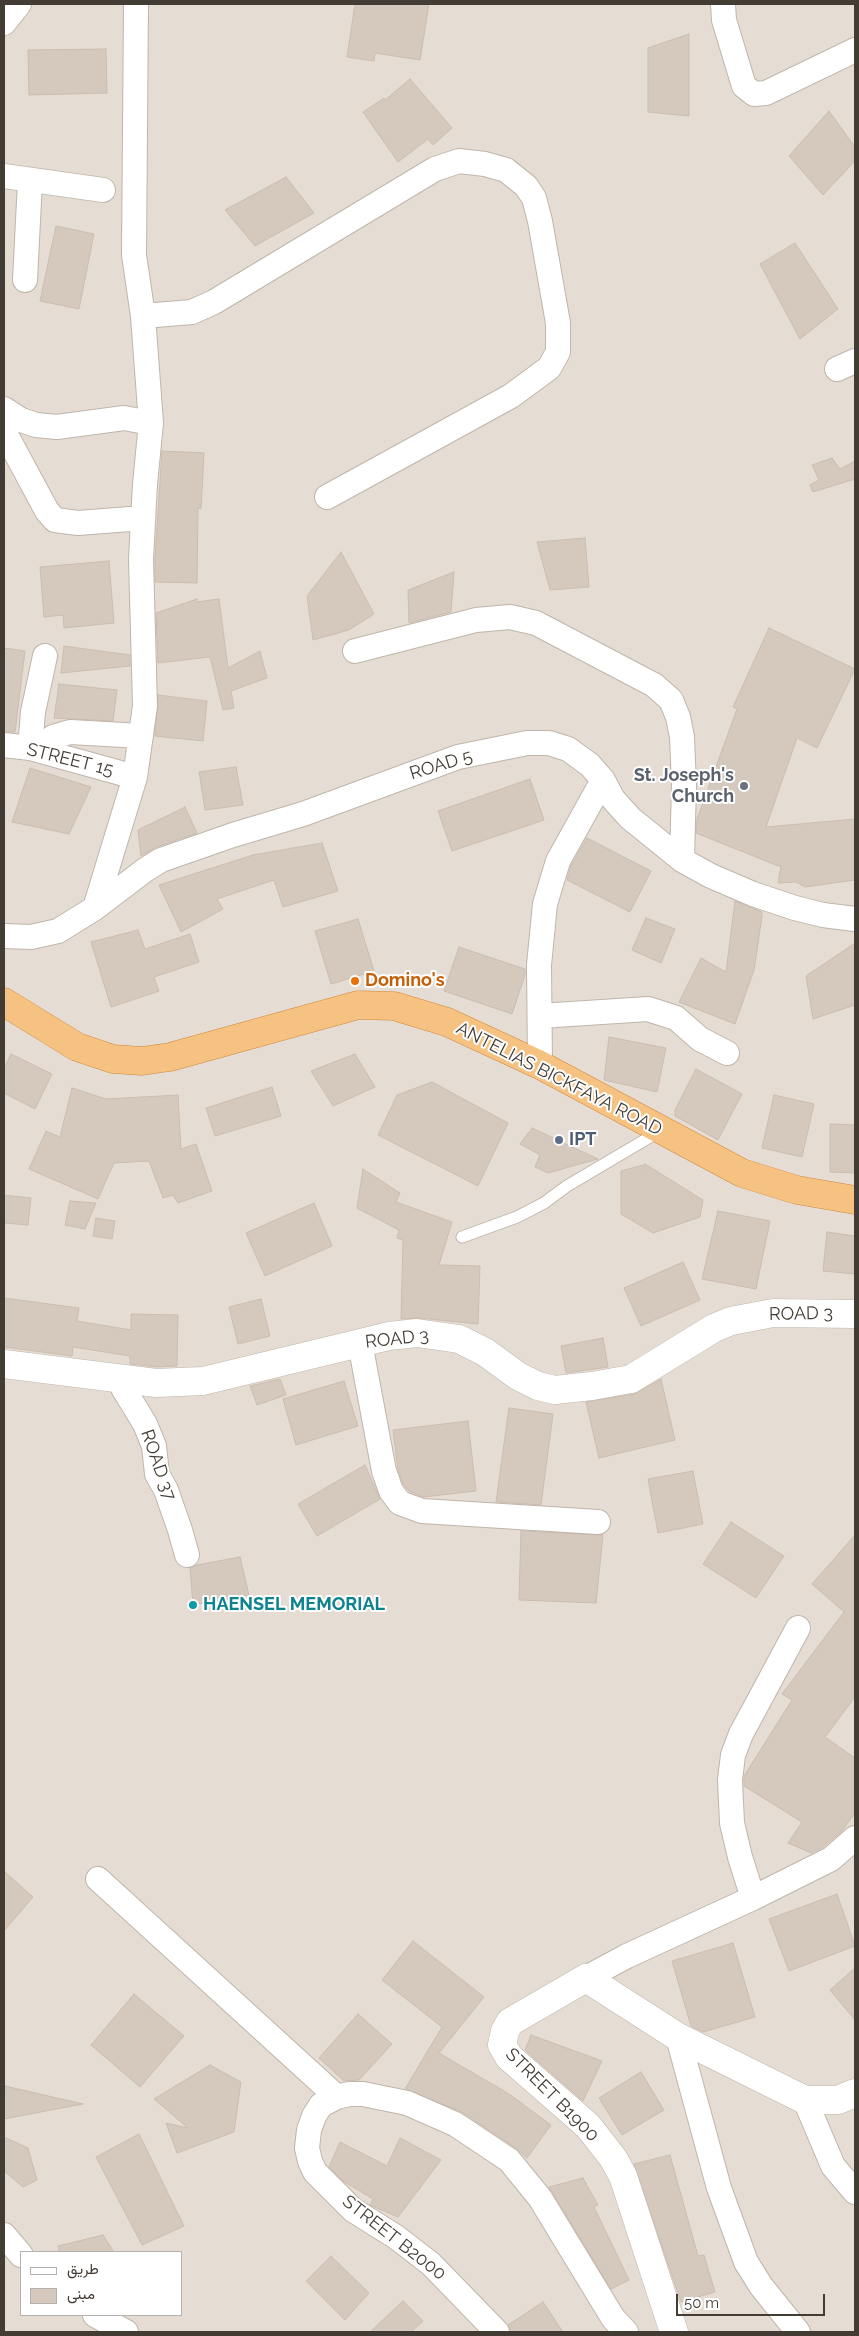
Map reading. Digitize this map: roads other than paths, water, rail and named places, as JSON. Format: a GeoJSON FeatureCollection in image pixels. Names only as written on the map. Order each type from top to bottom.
{"type":"FeatureCollection","features":[{"type":"Feature","properties":{"kind":"highway","name":"ANTELIAS BICKFAYA ROAD"},"geometry":{"type":"LineString","coordinates":[[4,1002],[77,1047],[113,1059],[142,1061],[170,1057],[358,1005],[394,1006],[447,1022],[540,1065],[742,1173],[797,1190],[855,1200]]}},
{"type":"Feature","properties":{"kind":"street"},"geometry":{"type":"LineString","coordinates":[[4,23],[19,4]]}},
{"type":"Feature","properties":{"kind":"street"},"geometry":{"type":"LineString","coordinates":[[95,908],[136,777],[145,706],[141,559],[151,422],[143,316],[134,255],[136,4]]}},
{"type":"Feature","properties":{"kind":"street"},"geometry":{"type":"LineString","coordinates":[[723,4],[724,20],[744,86],[754,94],[766,93],[855,50]]}},
{"type":"Feature","properties":{"kind":"street"},"geometry":{"type":"LineString","coordinates":[[143,316],[192,312],[214,302],[435,169],[459,161],[485,164],[506,170],[526,186],[534,198],[540,221],[558,323],[558,352],[549,368],[511,396],[327,497]]}},
{"type":"Feature","properties":{"kind":"street"},"geometry":{"type":"LineString","coordinates":[[4,176],[30,182],[103,190]]}},
{"type":"Feature","properties":{"kind":"street"},"geometry":{"type":"LineString","coordinates":[[25,280],[30,182]]}},
{"type":"Feature","properties":{"kind":"street"},"geometry":{"type":"LineString","coordinates":[[4,409],[21,420],[36,425],[57,427],[124,418],[151,422]]}},
{"type":"Feature","properties":{"kind":"street"},"geometry":{"type":"LineString","coordinates":[[4,431],[48,511],[55,520],[78,523],[143,518]]}},
{"type":"Feature","properties":{"kind":"street"},"geometry":{"type":"LineString","coordinates":[[356,651],[476,620],[510,617],[536,623],[654,685],[671,700],[678,717],[682,738],[684,785],[682,860]]}},
{"type":"Feature","properties":{"kind":"street"},"geometry":{"type":"LineString","coordinates":[[45,656],[33,712],[34,749],[54,737],[70,732],[141,736]]}},
{"type":"Feature","properties":{"kind":"street","name":"ROAD 5"},"geometry":{"type":"LineString","coordinates":[[4,936],[31,937],[58,930],[95,908],[161,860],[303,814],[458,757],[527,743],[549,743],[568,749],[590,765],[603,780],[613,799],[630,818],[682,860],[711,876],[752,894],[823,915],[855,919]]}},
{"type":"Feature","properties":{"kind":"street","name":"STREET 15"},"geometry":{"type":"LineString","coordinates":[[4,745],[34,749],[136,777]]}},
{"type":"Feature","properties":{"kind":"street"},"geometry":{"type":"LineString","coordinates":[[540,1065],[539,965],[542,920],[550,880],[567,843],[603,780]]}},
{"type":"Feature","properties":{"kind":"street"},"geometry":{"type":"LineString","coordinates":[[540,1016],[648,1009],[676,1018],[700,1039],[726,1053]]}},
{"type":"Feature","properties":{"kind":"street","name":"ROAD 3"},"geometry":{"type":"LineString","coordinates":[[4,1364],[156,1383],[203,1381],[389,1336],[417,1333],[459,1339],[485,1352],[518,1376],[538,1386],[555,1390],[631,1379],[714,1328],[731,1321],[773,1313],[855,1314]]}},
{"type":"Feature","properties":{"kind":"street"},"geometry":{"type":"LineString","coordinates":[[360,1343],[384,1471],[391,1491],[400,1503],[422,1511],[598,1522]]}},
{"type":"Feature","properties":{"kind":"street","name":"ROAD 37"},"geometry":{"type":"LineString","coordinates":[[123,1379],[123,1388],[144,1424],[154,1446],[157,1474],[166,1490],[187,1556]]}},
{"type":"Feature","properties":{"kind":"street"},"geometry":{"type":"LineString","coordinates":[[753,1898],[732,1823],[730,1780],[734,1755],[741,1734],[798,1628]]}},
{"type":"Feature","properties":{"kind":"street"},"geometry":{"type":"LineString","coordinates":[[855,1838],[830,1859],[753,1898],[626,1956],[586,1978],[678,2037],[805,2100],[838,2100],[855,2093]]}},
{"type":"Feature","properties":{"kind":"street"},"geometry":{"type":"LineString","coordinates":[[98,1879],[337,2097]]}},
{"type":"Feature","properties":{"kind":"street","name":"STREET B1900"},"geometry":{"type":"LineString","coordinates":[[586,1978],[513,2019],[505,2031],[502,2045],[513,2061],[588,2126],[613,2158],[628,2188],[674,2332]]}},
{"type":"Feature","properties":{"kind":"street"},"geometry":{"type":"LineString","coordinates":[[678,2037],[719,2188],[746,2262],[761,2286],[798,2332]]}},
{"type":"Feature","properties":{"kind":"street","name":"STREET B2000"},"geometry":{"type":"LineString","coordinates":[[497,2332],[432,2264],[353,2210],[315,2172],[307,2148],[309,2130],[314,2116],[321,2105],[337,2097],[363,2094],[422,2109],[455,2124],[508,2160],[540,2198],[613,2318],[626,2332]]}},
{"type":"Feature","properties":{"kind":"street"},"geometry":{"type":"LineString","coordinates":[[805,2100],[833,2166],[855,2192]]}},
{"type":"Feature","properties":{"kind":"street"},"geometry":{"type":"LineString","coordinates":[[4,2235],[20,2254]]}},
{"type":"Feature","properties":{"kind":"street"},"geometry":{"type":"LineString","coordinates":[[97,2316],[126,2332]]}},
{"type":"Feature","properties":{"kind":"lane"},"geometry":{"type":"LineString","coordinates":[[462,1237],[517,1217],[544,1203],[567,1186],[661,1130]]}},
{"type":"Feature","properties":{"kind":"place","name":"St. Joseph's Church"},"geometry":{"type":"Point","coordinates":[744,786]}},
{"type":"Feature","properties":{"kind":"place","name":"Domino's"},"geometry":{"type":"Point","coordinates":[355,981]}},
{"type":"Feature","properties":{"kind":"place","name":"IPT"},"geometry":{"type":"Point","coordinates":[559,1140]}},
{"type":"Feature","properties":{"kind":"place","name":"HAENSEL MEMORIAL"},"geometry":{"type":"Point","coordinates":[193,1605]}}]}
